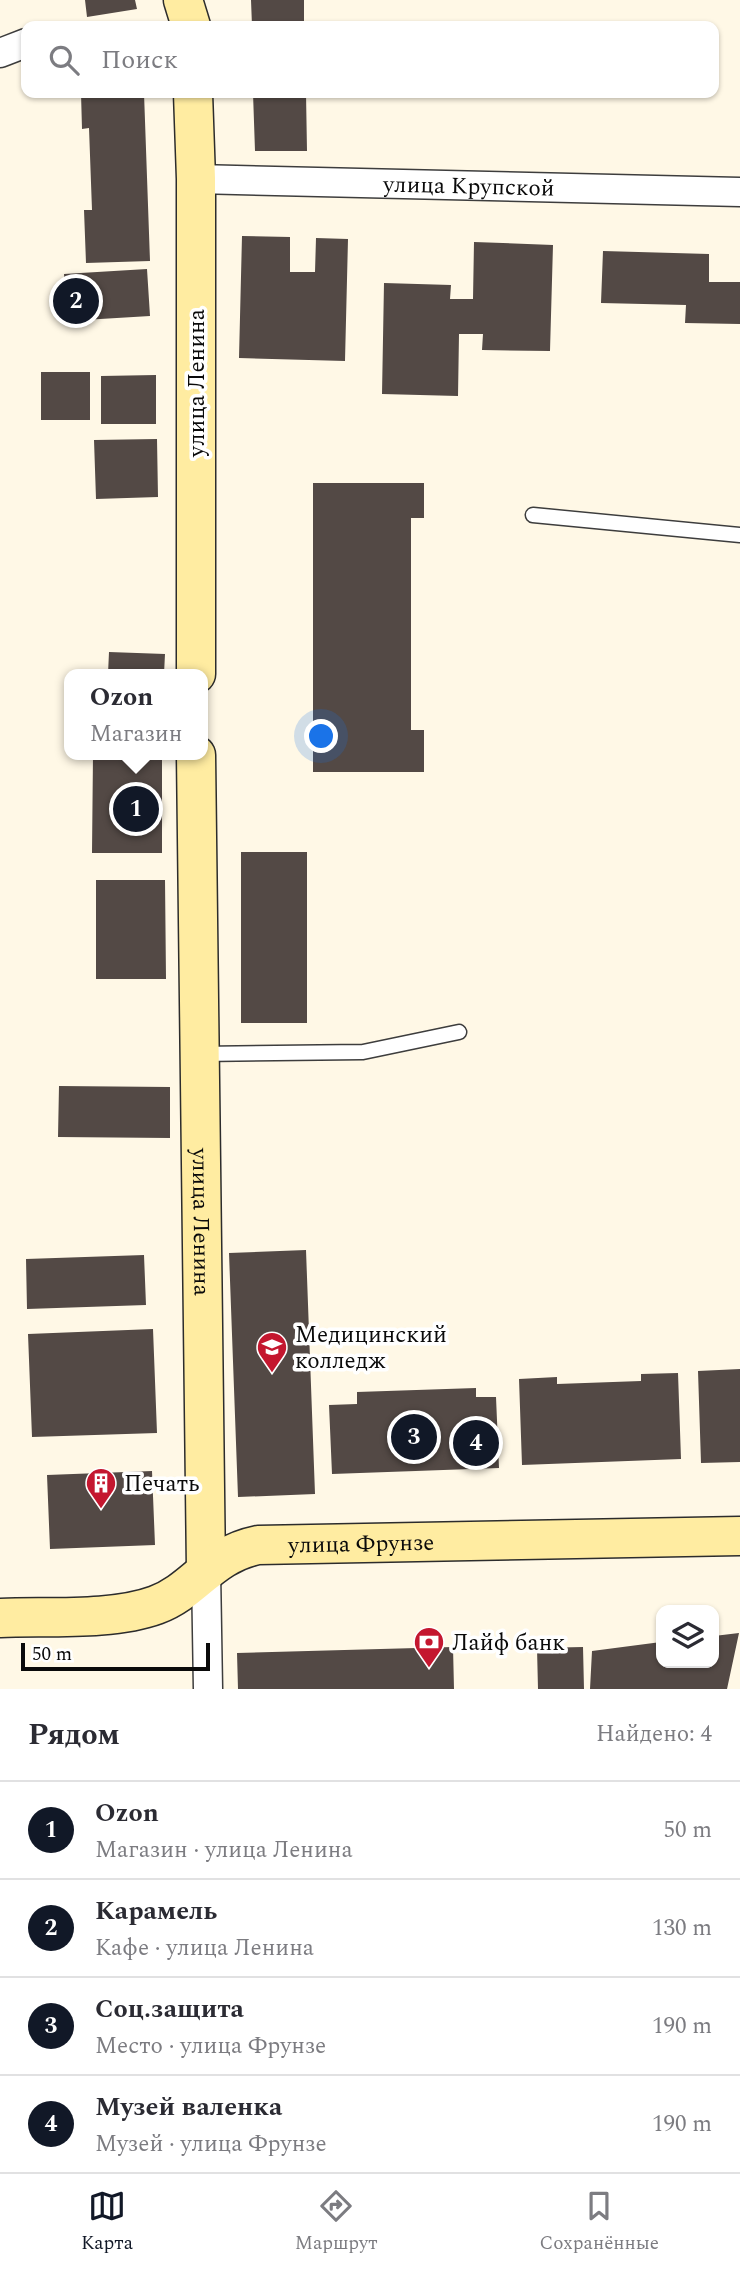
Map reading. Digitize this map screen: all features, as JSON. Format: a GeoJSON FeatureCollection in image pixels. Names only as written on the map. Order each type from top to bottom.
{"type":"FeatureCollection","features":[{"type":"Feature","properties":{"kind":"street"},"geometry":{"type":"LineString","coordinates":[[183,0],[189,21]]}},
{"type":"Feature","properties":{"kind":"street"},"geometry":{"type":"LineString","coordinates":[[0,53],[21,45]]}},
{"type":"Feature","properties":{"kind":"street","name":"улица Ленина"},"geometry":{"type":"LineString","coordinates":[[193,98],[197,179],[196,669]]}},
{"type":"Feature","properties":{"kind":"street","name":"улица Крупской"},"geometry":{"type":"LineString","coordinates":[[197,179],[740,192]]}},
{"type":"Feature","properties":{"kind":"street","name":"улица Ленина"},"geometry":{"type":"LineString","coordinates":[[196,760],[208,1689]]}},
{"type":"Feature","properties":{"kind":"street","name":"улица Фрунзе"},"geometry":{"type":"LineString","coordinates":[[0,1618],[110,1614],[157,1605],[223,1556],[237,1549],[286,1543],[740,1536]]}},
{"type":"Feature","properties":{"kind":"lane"},"geometry":{"type":"LineString","coordinates":[[533,515],[740,535]]}},
{"type":"Feature","properties":{"kind":"lane"},"geometry":{"type":"LineString","coordinates":[[199,1054],[363,1052],[459,1032]]}},
{"type":"Feature","properties":{"kind":"building"},"geometry":{"type":"Polygon","coordinates":[[[85,0],[135,0],[137,9],[87,17],[85,0]]]}},
{"type":"Feature","properties":{"kind":"building"},"geometry":{"type":"Polygon","coordinates":[[[251,0],[304,0],[304,21],[252,21],[251,0]]]}},
{"type":"Feature","properties":{"kind":"building"},"geometry":{"type":"Polygon","coordinates":[[[81,98],[144,98],[150,261],[86,263],[84,210],[92,210],[89,128],[82,129],[81,98]]]}},
{"type":"Feature","properties":{"kind":"building"},"geometry":{"type":"Polygon","coordinates":[[[253,98],[306,98],[307,151],[255,151],[253,98]]]}},
{"type":"Feature","properties":{"kind":"building"},"geometry":{"type":"Polygon","coordinates":[[[242,236],[290,237],[290,272],[315,272],[316,238],[348,239],[345,361],[239,358],[242,236]]]}},
{"type":"Feature","properties":{"kind":"building"},"geometry":{"type":"Polygon","coordinates":[[[474,242],[553,245],[550,351],[482,350],[483,334],[459,334],[458,396],[382,394],[384,283],[451,285],[450,299],[473,299],[474,242]]]}},
{"type":"Feature","properties":{"kind":"building"},"geometry":{"type":"Polygon","coordinates":[[[603,251],[709,254],[709,282],[740,282],[740,324],[685,323],[686,305],[601,303],[603,251]]]}},
{"type":"Feature","properties":{"kind":"building"},"geometry":{"type":"Polygon","coordinates":[[[147,269],[150,316],[67,321],[64,274],[147,269]]]}},
{"type":"Feature","properties":{"kind":"building"},"geometry":{"type":"Polygon","coordinates":[[[41,372],[90,372],[90,420],[41,420],[41,372]]]}},
{"type":"Feature","properties":{"kind":"building"},"geometry":{"type":"Polygon","coordinates":[[[156,375],[156,424],[101,424],[101,376],[156,375]]]}},
{"type":"Feature","properties":{"kind":"building"},"geometry":{"type":"Polygon","coordinates":[[[157,439],[158,497],[96,499],[94,440],[157,439]]]}},
{"type":"Feature","properties":{"kind":"building"},"geometry":{"type":"Polygon","coordinates":[[[313,483],[424,483],[424,518],[411,518],[411,730],[424,730],[424,772],[313,772],[313,483]]]}},
{"type":"Feature","properties":{"kind":"building"},"geometry":{"type":"Polygon","coordinates":[[[109,652],[165,654],[164,669],[108,669],[109,652]]]}},
{"type":"Feature","properties":{"kind":"building"},"geometry":{"type":"Polygon","coordinates":[[[93,760],[162,760],[162,853],[92,853],[93,760]]]}},
{"type":"Feature","properties":{"kind":"building"},"geometry":{"type":"Polygon","coordinates":[[[241,852],[307,852],[307,1023],[241,1023],[241,852]]]}},
{"type":"Feature","properties":{"kind":"building"},"geometry":{"type":"Polygon","coordinates":[[[96,880],[165,880],[166,979],[96,979],[96,880]]]}},
{"type":"Feature","properties":{"kind":"building"},"geometry":{"type":"Polygon","coordinates":[[[59,1086],[170,1087],[170,1138],[58,1137],[59,1086]]]}},
{"type":"Feature","properties":{"kind":"building","name":"Медицинский колледж"},"geometry":{"type":"Polygon","coordinates":[[[306,1250],[315,1494],[238,1497],[229,1253],[306,1250]]]}},
{"type":"Feature","properties":{"kind":"building"},"geometry":{"type":"Polygon","coordinates":[[[144,1255],[146,1305],[27,1309],[26,1259],[144,1255]]]}},
{"type":"Feature","properties":{"kind":"building"},"geometry":{"type":"Polygon","coordinates":[[[153,1329],[157,1433],[32,1437],[28,1334],[153,1329]]]}},
{"type":"Feature","properties":{"kind":"building"},"geometry":{"type":"Polygon","coordinates":[[[740,1369],[740,1462],[701,1463],[698,1371],[740,1369]]]}},
{"type":"Feature","properties":{"kind":"building"},"geometry":{"type":"Polygon","coordinates":[[[678,1373],[681,1459],[522,1465],[519,1379],[557,1377],[557,1384],[641,1381],[641,1374],[678,1373]]]}},
{"type":"Feature","properties":{"kind":"building"},"geometry":{"type":"Polygon","coordinates":[[[476,1388],[476,1397],[496,1397],[499,1468],[332,1474],[329,1405],[357,1404],[357,1392],[476,1388]]]}},
{"type":"Feature","properties":{"kind":"building","name":"Печать"},"geometry":{"type":"Polygon","coordinates":[[[152,1471],[155,1545],[50,1549],[47,1475],[152,1471]]]}},
{"type":"Feature","properties":{"kind":"building"},"geometry":{"type":"Polygon","coordinates":[[[739,1633],[727,1689],[590,1689],[592,1651],[656,1643],[656,1668],[719,1668],[719,1635],[739,1633]]]}},
{"type":"Feature","properties":{"kind":"building"},"geometry":{"type":"Polygon","coordinates":[[[453,1647],[454,1689],[238,1689],[237,1653],[453,1647]]]}},
{"type":"Feature","properties":{"kind":"building"},"geometry":{"type":"Polygon","coordinates":[[[583,1647],[584,1689],[538,1689],[537,1648],[583,1647]]]}},
{"type":"Feature","properties":{"kind":"place","name":"Карамель"},"geometry":{"type":"Point","coordinates":[76,301]}},
{"type":"Feature","properties":{"kind":"place","name":"Ozon"},"geometry":{"type":"Point","coordinates":[136,809]}},
{"type":"Feature","properties":{"kind":"place","name":"Медицинский колледж"},"geometry":{"type":"Point","coordinates":[272,1374]}},
{"type":"Feature","properties":{"kind":"place","name":"Соц.защита"},"geometry":{"type":"Point","coordinates":[414,1437]}},
{"type":"Feature","properties":{"kind":"place","name":"Музей валенка"},"geometry":{"type":"Point","coordinates":[476,1443]}},
{"type":"Feature","properties":{"kind":"place","name":"Печать"},"geometry":{"type":"Point","coordinates":[101,1510]}},
{"type":"Feature","properties":{"kind":"place","name":"Лайф банк"},"geometry":{"type":"Point","coordinates":[429,1669]}}]}
